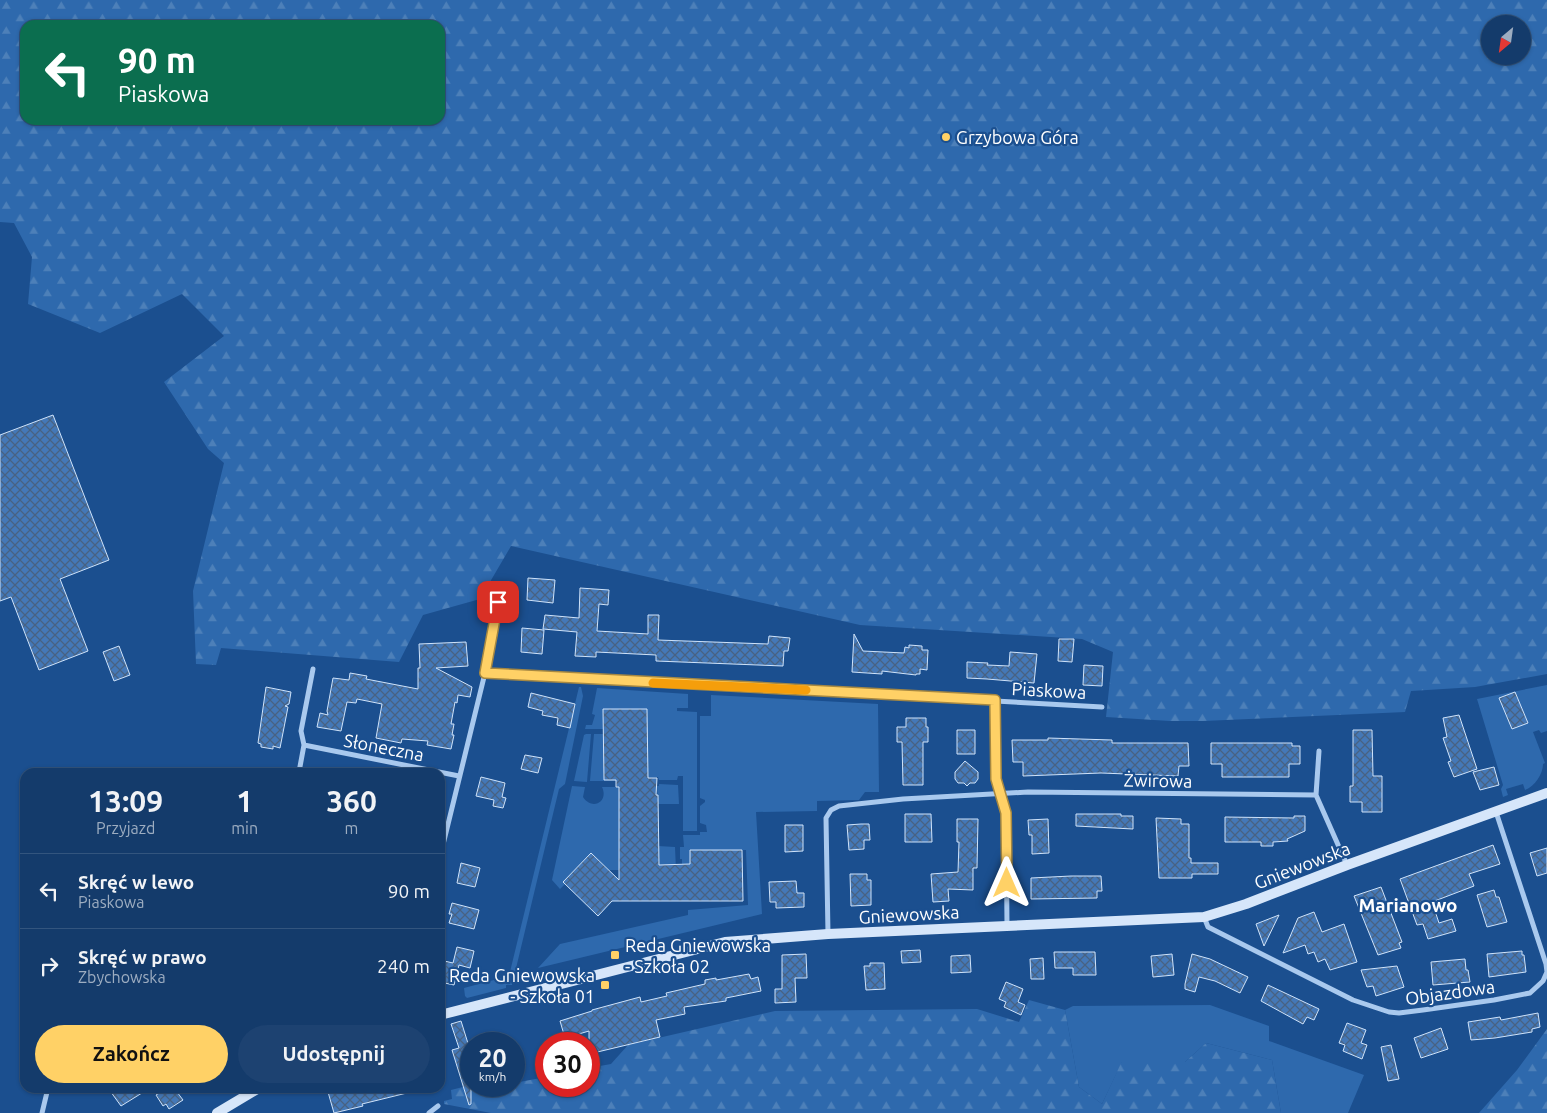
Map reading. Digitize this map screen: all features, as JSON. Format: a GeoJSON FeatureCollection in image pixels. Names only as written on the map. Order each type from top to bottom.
{"type":"FeatureCollection","features":[{"type":"Feature","properties":{"kind":"street"},"geometry":{"type":"LineString","coordinates":[[445,836],[485,673],[500,592]]}},
{"type":"Feature","properties":{"kind":"street"},"geometry":{"type":"LineString","coordinates":[[300,768],[304,745],[301,731],[314,669]]}},
{"type":"Feature","properties":{"kind":"street","name":"Piaskowa"},"geometry":{"type":"LineString","coordinates":[[485,673],[1102,706]]}},
{"type":"Feature","properties":{"kind":"street"},"geometry":{"type":"LineString","coordinates":[[995,700],[996,779],[1006,813],[1007,925]]}},
{"type":"Feature","properties":{"kind":"street","name":"Słoneczna"},"geometry":{"type":"LineString","coordinates":[[304,745],[419,768]]}},
{"type":"Feature","properties":{"kind":"street"},"geometry":{"type":"LineString","coordinates":[[1319,751],[1316,795],[1347,866]]}},
{"type":"Feature","properties":{"kind":"street","name":"Słoneczna"},"geometry":{"type":"LineString","coordinates":[[445,773],[459,776]]}},
{"type":"Feature","properties":{"kind":"street","name":"Żwirowa"},"geometry":{"type":"LineString","coordinates":[[828,934],[826,818],[831,810],[839,806],[903,799],[1028,792],[1316,795]]}},
{"type":"Feature","properties":{"kind":"street","name":"Gniewowska"},"geometry":{"type":"LineString","coordinates":[[445,1014],[725,942],[828,934],[1204,917],[1246,904],[1547,793]]}},
{"type":"Feature","properties":{"kind":"street","name":"Objazdowa"},"geometry":{"type":"LineString","coordinates":[[1204,917],[1208,928],[1353,1000],[1389,1012],[1399,1013],[1422,1010],[1530,993],[1543,981],[1547,972],[1546,964],[1496,812]]}},
{"type":"Feature","properties":{"kind":"street"},"geometry":{"type":"LineString","coordinates":[[42,1113],[47,1093]]}},
{"type":"Feature","properties":{"kind":"street"},"geometry":{"type":"LineString","coordinates":[[217,1113],[251,1093]]}},
{"type":"Feature","properties":{"kind":"street"},"geometry":{"type":"LineString","coordinates":[[429,1113],[438,1106]]}},
{"type":"Feature","properties":{"kind":"green space"},"geometry":{"type":"Polygon","coordinates":[[[0,0],[1547,0],[1547,674],[1475,687],[1411,691],[1405,712],[1203,721],[1106,717],[1113,652],[1082,639],[860,625],[511,546],[480,599],[423,615],[399,662],[221,648],[216,665],[196,664],[193,591],[224,463],[208,449],[164,382],[224,336],[182,294],[100,333],[28,304],[32,257],[14,223],[0,222],[0,0]]]}},
{"type":"Feature","properties":{"kind":"green space"},"geometry":{"type":"Polygon","coordinates":[[[1547,685],[1547,731],[1541,733],[1539,730],[1533,732],[1545,763],[1543,764],[1542,772],[1535,783],[1529,788],[1525,790],[1523,784],[1506,789],[1508,795],[1503,797],[1501,789],[1503,785],[1477,699],[1547,685]]]}},
{"type":"Feature","properties":{"kind":"green space"},"geometry":{"type":"Polygon","coordinates":[[[579,687],[581,687],[583,696],[565,784],[559,789],[512,985],[506,985],[506,988],[467,998],[464,988],[509,976],[579,687]]]}},
{"type":"Feature","properties":{"kind":"green space"},"geometry":{"type":"Polygon","coordinates":[[[597,688],[688,694],[688,708],[677,708],[677,711],[697,712],[697,831],[683,831],[683,776],[678,776],[677,780],[659,780],[658,777],[648,778],[647,709],[603,709],[603,729],[585,729],[586,725],[592,725],[595,715],[592,714],[597,688]]]}},
{"type":"Feature","properties":{"kind":"green space"},"geometry":{"type":"Polygon","coordinates":[[[711,695],[878,704],[879,792],[865,792],[859,800],[817,801],[817,811],[756,812],[762,914],[538,968],[560,944],[688,915],[688,910],[748,905],[746,850],[690,850],[690,864],[682,864],[682,859],[680,859],[680,847],[684,847],[683,835],[700,835],[700,832],[707,832],[706,825],[700,823],[700,806],[705,800],[700,798],[700,716],[711,716],[711,695]]]}},
{"type":"Feature","properties":{"kind":"green space"},"geometry":{"type":"Polygon","coordinates":[[[591,734],[587,782],[574,781],[584,735],[591,734]]]}},
{"type":"Feature","properties":{"kind":"green space"},"geometry":{"type":"Polygon","coordinates":[[[594,734],[603,734],[604,780],[616,781],[590,781],[594,734]]]}},
{"type":"Feature","properties":{"kind":"green space"},"geometry":{"type":"Polygon","coordinates":[[[659,784],[678,785],[679,804],[658,804],[657,786],[659,784]]]}},
{"type":"Feature","properties":{"kind":"green space"},"geometry":{"type":"Polygon","coordinates":[[[572,786],[585,787],[583,797],[595,804],[603,797],[602,787],[620,787],[619,870],[609,870],[591,853],[563,882],[565,884],[560,889],[552,880],[572,786]]]}},
{"type":"Feature","properties":{"kind":"green space"},"geometry":{"type":"Polygon","coordinates":[[[658,846],[675,847],[676,870],[659,870],[658,846]]]}},
{"type":"Feature","properties":{"kind":"green space"},"geometry":{"type":"Polygon","coordinates":[[[1029,1000],[1065,1010],[1079,1087],[1102,1104],[1122,1061],[1185,1062],[1206,1043],[1272,1060],[1281,1113],[491,1113],[444,1104],[444,1101],[452,1099],[451,1090],[460,1088],[460,1097],[525,1097],[525,1081],[535,1079],[535,1097],[600,1097],[600,1066],[611,1064],[628,1045],[775,1011],[977,1009],[1019,1022],[1029,1000]]]}},
{"type":"Feature","properties":{"kind":"green space"},"geometry":{"type":"Polygon","coordinates":[[[1210,1005],[1269,1026],[1269,1041],[1364,1075],[1348,1113],[1281,1113],[1272,1060],[1206,1043],[1185,1062],[1122,1062],[1102,1104],[1079,1087],[1065,1010],[1073,1006],[1210,1005]]]}},
{"type":"Feature","properties":{"kind":"green space"},"geometry":{"type":"Polygon","coordinates":[[[1547,1029],[1547,1113],[1479,1113],[1517,1070],[1547,1029]]]}},
{"type":"Feature","properties":{"kind":"building"},"geometry":{"type":"Polygon","coordinates":[[[53,415],[109,560],[60,579],[88,651],[39,670],[11,597],[0,601],[0,435],[53,415]]]}},
{"type":"Feature","properties":{"kind":"building"},"geometry":{"type":"Polygon","coordinates":[[[528,578],[555,580],[553,603],[527,600],[528,578]]]}},
{"type":"Feature","properties":{"kind":"building"},"geometry":{"type":"Polygon","coordinates":[[[580,588],[609,590],[608,605],[599,604],[597,631],[648,634],[648,615],[659,615],[658,640],[768,644],[769,636],[790,638],[788,651],[784,651],[783,666],[656,661],[656,655],[596,652],[596,657],[575,656],[577,632],[543,629],[545,615],[579,618],[580,588]]]}},
{"type":"Feature","properties":{"kind":"building"},"geometry":{"type":"Polygon","coordinates":[[[522,628],[544,630],[542,654],[521,652],[522,628]]]}},
{"type":"Feature","properties":{"kind":"building"},"geometry":{"type":"Polygon","coordinates":[[[854,634],[863,651],[904,653],[905,647],[909,648],[909,645],[922,646],[922,650],[928,650],[927,670],[920,669],[920,674],[916,675],[882,671],[882,674],[852,672],[854,634]]]}},
{"type":"Feature","properties":{"kind":"building"},"geometry":{"type":"Polygon","coordinates":[[[1059,639],[1074,639],[1072,662],[1058,661],[1059,639]]]}},
{"type":"Feature","properties":{"kind":"building"},"geometry":{"type":"Polygon","coordinates":[[[466,642],[468,666],[436,668],[472,687],[470,697],[458,695],[457,703],[455,702],[451,724],[454,724],[452,735],[454,735],[451,749],[427,745],[428,741],[402,739],[401,743],[376,738],[382,704],[357,699],[356,703],[347,702],[341,731],[317,727],[320,713],[328,715],[327,711],[333,678],[349,680],[350,673],[367,676],[366,679],[418,689],[418,668],[420,668],[419,644],[466,642]]]}},
{"type":"Feature","properties":{"kind":"building"},"geometry":{"type":"Polygon","coordinates":[[[119,646],[130,675],[114,681],[103,652],[119,646]]]}},
{"type":"Feature","properties":{"kind":"building"},"geometry":{"type":"Polygon","coordinates":[[[1010,652],[1037,654],[1034,683],[967,678],[967,662],[1009,666],[1010,652]]]}},
{"type":"Feature","properties":{"kind":"building"},"geometry":{"type":"Polygon","coordinates":[[[1084,665],[1103,666],[1102,686],[1083,685],[1084,665]]]}},
{"type":"Feature","properties":{"kind":"building"},"geometry":{"type":"Polygon","coordinates":[[[266,687],[291,692],[289,704],[285,706],[288,707],[280,748],[273,746],[273,749],[261,747],[261,744],[258,743],[266,687]]]}},
{"type":"Feature","properties":{"kind":"building"},"geometry":{"type":"Polygon","coordinates":[[[1515,692],[1528,723],[1512,729],[1499,698],[1515,692]]]}},
{"type":"Feature","properties":{"kind":"building"},"geometry":{"type":"Polygon","coordinates":[[[531,693],[575,704],[570,728],[557,725],[558,718],[542,715],[543,711],[528,707],[531,693]]]}},
{"type":"Feature","properties":{"kind":"building"},"geometry":{"type":"Polygon","coordinates":[[[603,709],[647,709],[648,778],[657,778],[659,865],[690,864],[690,850],[742,850],[743,901],[612,901],[598,916],[563,882],[591,853],[619,880],[619,787],[616,787],[616,780],[604,780],[603,709]]]}},
{"type":"Feature","properties":{"kind":"building"},"geometry":{"type":"Polygon","coordinates":[[[1459,715],[1477,769],[1454,777],[1448,762],[1451,761],[1443,738],[1447,737],[1443,718],[1459,715]]]}},
{"type":"Feature","properties":{"kind":"building"},"geometry":{"type":"Polygon","coordinates":[[[906,718],[926,718],[928,742],[923,742],[923,785],[903,785],[902,742],[897,742],[897,727],[906,727],[906,718]]]}},
{"type":"Feature","properties":{"kind":"building"},"geometry":{"type":"Polygon","coordinates":[[[957,730],[975,730],[975,754],[957,754],[957,730]]]}},
{"type":"Feature","properties":{"kind":"building"},"geometry":{"type":"Polygon","coordinates":[[[1353,730],[1372,730],[1373,776],[1382,776],[1382,812],[1362,812],[1362,802],[1350,802],[1350,786],[1353,786],[1353,730]]]}},
{"type":"Feature","properties":{"kind":"building"},"geometry":{"type":"Polygon","coordinates":[[[1048,738],[1112,740],[1112,743],[1188,743],[1189,766],[1179,766],[1178,776],[1101,773],[1023,776],[1023,762],[1013,762],[1012,740],[1048,740],[1048,738]]]}},
{"type":"Feature","properties":{"kind":"building"},"geometry":{"type":"Polygon","coordinates":[[[1211,743],[1292,743],[1292,746],[1300,746],[1300,764],[1289,764],[1289,777],[1222,777],[1222,764],[1211,764],[1211,743]]]}},
{"type":"Feature","properties":{"kind":"building"},"geometry":{"type":"Polygon","coordinates":[[[525,755],[542,758],[538,773],[521,769],[525,755]]]}},
{"type":"Feature","properties":{"kind":"building"},"geometry":{"type":"Polygon","coordinates":[[[965,761],[978,772],[978,779],[975,783],[970,783],[967,786],[964,783],[958,783],[955,779],[955,772],[965,761]]]}},
{"type":"Feature","properties":{"kind":"building"},"geometry":{"type":"Polygon","coordinates":[[[1494,767],[1499,785],[1480,790],[1473,772],[1494,767]]]}},
{"type":"Feature","properties":{"kind":"building"},"geometry":{"type":"Polygon","coordinates":[[[481,777],[505,783],[502,797],[506,798],[503,808],[493,806],[494,800],[476,796],[481,777]]]}},
{"type":"Feature","properties":{"kind":"building"},"geometry":{"type":"Polygon","coordinates":[[[905,814],[931,814],[932,842],[905,842],[905,814]]]}},
{"type":"Feature","properties":{"kind":"building"},"geometry":{"type":"Polygon","coordinates":[[[1076,814],[1121,814],[1121,816],[1133,816],[1133,829],[1076,826],[1076,814]]]}},
{"type":"Feature","properties":{"kind":"building"},"geometry":{"type":"Polygon","coordinates":[[[1294,816],[1305,816],[1305,831],[1287,839],[1288,841],[1273,842],[1273,846],[1261,846],[1261,842],[1225,842],[1225,817],[1294,818],[1294,816]]]}},
{"type":"Feature","properties":{"kind":"building"},"geometry":{"type":"Polygon","coordinates":[[[1156,818],[1181,819],[1181,824],[1189,824],[1189,858],[1191,858],[1191,863],[1218,863],[1218,874],[1192,874],[1192,878],[1159,878],[1156,818]]]}},
{"type":"Feature","properties":{"kind":"building"},"geometry":{"type":"Polygon","coordinates":[[[957,819],[978,819],[977,868],[973,868],[973,890],[948,889],[949,901],[933,902],[931,874],[958,872],[959,842],[957,842],[957,819]]]}},
{"type":"Feature","properties":{"kind":"building"},"geometry":{"type":"Polygon","coordinates":[[[1048,819],[1049,853],[1032,854],[1032,835],[1029,835],[1028,820],[1048,819]]]}},
{"type":"Feature","properties":{"kind":"building"},"geometry":{"type":"Polygon","coordinates":[[[869,824],[870,840],[864,840],[864,849],[849,850],[847,825],[869,824]]]}},
{"type":"Feature","properties":{"kind":"building"},"geometry":{"type":"Polygon","coordinates":[[[785,825],[803,825],[803,851],[785,852],[785,825]]]}},
{"type":"Feature","properties":{"kind":"building"},"geometry":{"type":"Polygon","coordinates":[[[1493,845],[1500,864],[1469,874],[1474,886],[1432,902],[1439,923],[1452,919],[1456,931],[1428,939],[1423,924],[1417,925],[1400,879],[1493,845]]]}},
{"type":"Feature","properties":{"kind":"building"},"geometry":{"type":"Polygon","coordinates":[[[1547,848],[1547,873],[1537,876],[1530,853],[1547,848]]]}},
{"type":"Feature","properties":{"kind":"building"},"geometry":{"type":"Polygon","coordinates":[[[461,863],[480,868],[475,887],[457,883],[461,863]]]}},
{"type":"Feature","properties":{"kind":"building"},"geometry":{"type":"Polygon","coordinates":[[[850,874],[867,874],[867,880],[871,880],[871,905],[851,906],[850,874]]]}},
{"type":"Feature","properties":{"kind":"building"},"geometry":{"type":"Polygon","coordinates":[[[1101,876],[1102,891],[1097,891],[1097,898],[1031,899],[1031,878],[1101,876]]]}},
{"type":"Feature","properties":{"kind":"building"},"geometry":{"type":"Polygon","coordinates":[[[796,881],[797,893],[804,893],[804,907],[776,908],[776,902],[770,902],[769,882],[796,881]]]}},
{"type":"Feature","properties":{"kind":"building"},"geometry":{"type":"Polygon","coordinates":[[[1381,887],[1402,942],[1399,943],[1401,948],[1378,955],[1354,896],[1381,887]]]}},
{"type":"Feature","properties":{"kind":"building"},"geometry":{"type":"Polygon","coordinates":[[[1494,890],[1496,897],[1499,897],[1507,922],[1487,927],[1477,895],[1494,890]]]}},
{"type":"Feature","properties":{"kind":"building"},"geometry":{"type":"Polygon","coordinates":[[[452,903],[479,910],[474,929],[449,923],[452,914],[449,914],[452,903]]]}},
{"type":"Feature","properties":{"kind":"building"},"geometry":{"type":"Polygon","coordinates":[[[1314,912],[1322,932],[1344,924],[1357,962],[1330,970],[1325,959],[1318,962],[1314,952],[1308,954],[1305,945],[1283,953],[1298,918],[1314,912]]]}},
{"type":"Feature","properties":{"kind":"building"},"geometry":{"type":"Polygon","coordinates":[[[1279,915],[1264,946],[1256,924],[1279,915]]]}},
{"type":"Feature","properties":{"kind":"building"},"geometry":{"type":"Polygon","coordinates":[[[457,947],[474,951],[470,968],[459,965],[454,985],[445,983],[445,961],[453,963],[457,947]]]}},
{"type":"Feature","properties":{"kind":"building"},"geometry":{"type":"Polygon","coordinates":[[[920,950],[921,962],[902,963],[901,951],[920,950]]]}},
{"type":"Feature","properties":{"kind":"building"},"geometry":{"type":"Polygon","coordinates":[[[1522,951],[1526,972],[1489,977],[1487,954],[1522,951]]]}},
{"type":"Feature","properties":{"kind":"building"},"geometry":{"type":"Polygon","coordinates":[[[1054,952],[1095,952],[1096,975],[1073,975],[1073,968],[1055,968],[1054,952]]]}},
{"type":"Feature","properties":{"kind":"building"},"geometry":{"type":"Polygon","coordinates":[[[806,954],[807,978],[795,978],[796,1002],[775,1003],[775,989],[782,989],[782,955],[806,954]]]}},
{"type":"Feature","properties":{"kind":"building"},"geometry":{"type":"Polygon","coordinates":[[[1172,954],[1174,975],[1153,977],[1151,956],[1172,954]]]}},
{"type":"Feature","properties":{"kind":"building"},"geometry":{"type":"Polygon","coordinates":[[[1192,954],[1210,959],[1248,977],[1240,993],[1215,981],[1199,977],[1195,992],[1185,989],[1192,954]]]}},
{"type":"Feature","properties":{"kind":"building"},"geometry":{"type":"Polygon","coordinates":[[[970,955],[971,972],[951,973],[951,956],[970,955]]]}},
{"type":"Feature","properties":{"kind":"building"},"geometry":{"type":"Polygon","coordinates":[[[1043,958],[1044,979],[1031,979],[1030,959],[1043,958]]]}},
{"type":"Feature","properties":{"kind":"building"},"geometry":{"type":"Polygon","coordinates":[[[1465,959],[1470,982],[1433,985],[1431,962],[1465,959]]]}},
{"type":"Feature","properties":{"kind":"building"},"geometry":{"type":"Polygon","coordinates":[[[870,963],[884,963],[885,989],[866,990],[864,966],[870,966],[870,963]]]}},
{"type":"Feature","properties":{"kind":"building"},"geometry":{"type":"Polygon","coordinates":[[[1397,966],[1404,987],[1376,996],[1373,986],[1367,987],[1361,970],[1397,966]]]}},
{"type":"Feature","properties":{"kind":"building"},"geometry":{"type":"Polygon","coordinates":[[[749,974],[751,979],[758,977],[761,991],[726,998],[726,1001],[684,1007],[685,1014],[656,1020],[660,1037],[600,1051],[600,1032],[563,1032],[560,1021],[592,1010],[640,997],[641,1002],[667,996],[666,993],[705,984],[705,980],[716,978],[716,980],[749,974]]]}},
{"type":"Feature","properties":{"kind":"building"},"geometry":{"type":"Polygon","coordinates":[[[1006,982],[1023,989],[1018,1002],[1025,1005],[1021,1015],[1004,1007],[1006,1002],[999,999],[1006,982]]]}},
{"type":"Feature","properties":{"kind":"building"},"geometry":{"type":"Polygon","coordinates":[[[1268,985],[1319,1009],[1314,1020],[1307,1017],[1303,1024],[1261,1001],[1268,985]]]}},
{"type":"Feature","properties":{"kind":"building"},"geometry":{"type":"Polygon","coordinates":[[[1538,1013],[1540,1027],[1532,1029],[1532,1032],[1471,1040],[1468,1022],[1500,1017],[1501,1020],[1538,1013]]]}},
{"type":"Feature","properties":{"kind":"building"},"geometry":{"type":"Polygon","coordinates":[[[461,1021],[464,1032],[460,1032],[460,1076],[452,1050],[459,1048],[451,1024],[461,1021]]]}},
{"type":"Feature","properties":{"kind":"building"},"geometry":{"type":"Polygon","coordinates":[[[1347,1023],[1366,1030],[1361,1043],[1367,1045],[1362,1059],[1343,1051],[1345,1045],[1339,1043],[1347,1023]]]}},
{"type":"Feature","properties":{"kind":"building"},"geometry":{"type":"Polygon","coordinates":[[[1441,1028],[1448,1049],[1421,1058],[1414,1038],[1441,1028]]]}},
{"type":"Feature","properties":{"kind":"building"},"geometry":{"type":"Polygon","coordinates":[[[1391,1045],[1399,1079],[1388,1081],[1381,1047],[1391,1045]]]}},
{"type":"Feature","properties":{"kind":"building"},"geometry":{"type":"Polygon","coordinates":[[[112,1093],[142,1093],[121,1106],[112,1093]]]}},
{"type":"Feature","properties":{"kind":"building"},"geometry":{"type":"Polygon","coordinates":[[[159,1093],[178,1093],[183,1100],[169,1109],[166,1104],[163,1106],[156,1095],[159,1093]]]}},
{"type":"Feature","properties":{"kind":"building"},"geometry":{"type":"Polygon","coordinates":[[[328,1093],[407,1093],[362,1104],[363,1106],[334,1113],[328,1093]]]}},
{"type":"Feature","properties":{"kind":"building"},"geometry":{"type":"Polygon","coordinates":[[[467,1097],[471,1097],[471,1104],[469,1105],[467,1097]]]}},
{"type":"Feature","properties":{"kind":"slow traffic"},"geometry":{"type":"LineString","coordinates":[[653,683],[806,690]]}},
{"type":"Feature","properties":{"kind":"place","name":"Grzybowa Góra"},"geometry":{"type":"Point","coordinates":[946,137]}},
{"type":"Feature","properties":{"kind":"place","name":"Reda Gniewowska - Szkoła 02"},"geometry":{"type":"Point","coordinates":[615,955]}},
{"type":"Feature","properties":{"kind":"place","name":"Reda Gniewowska - Szkoła 01"},"geometry":{"type":"Point","coordinates":[605,985]}},
{"type":"Feature","properties":{"kind":"district","name":"Marianowo"},"geometry":{"type":"Point","coordinates":[1408,905]}},
{"type":"Feature","properties":{"kind":"route"},"geometry":{"type":"LineString","coordinates":[[498,602],[485,673],[995,700],[996,779],[1006,813],[1007,883]]}}]}
